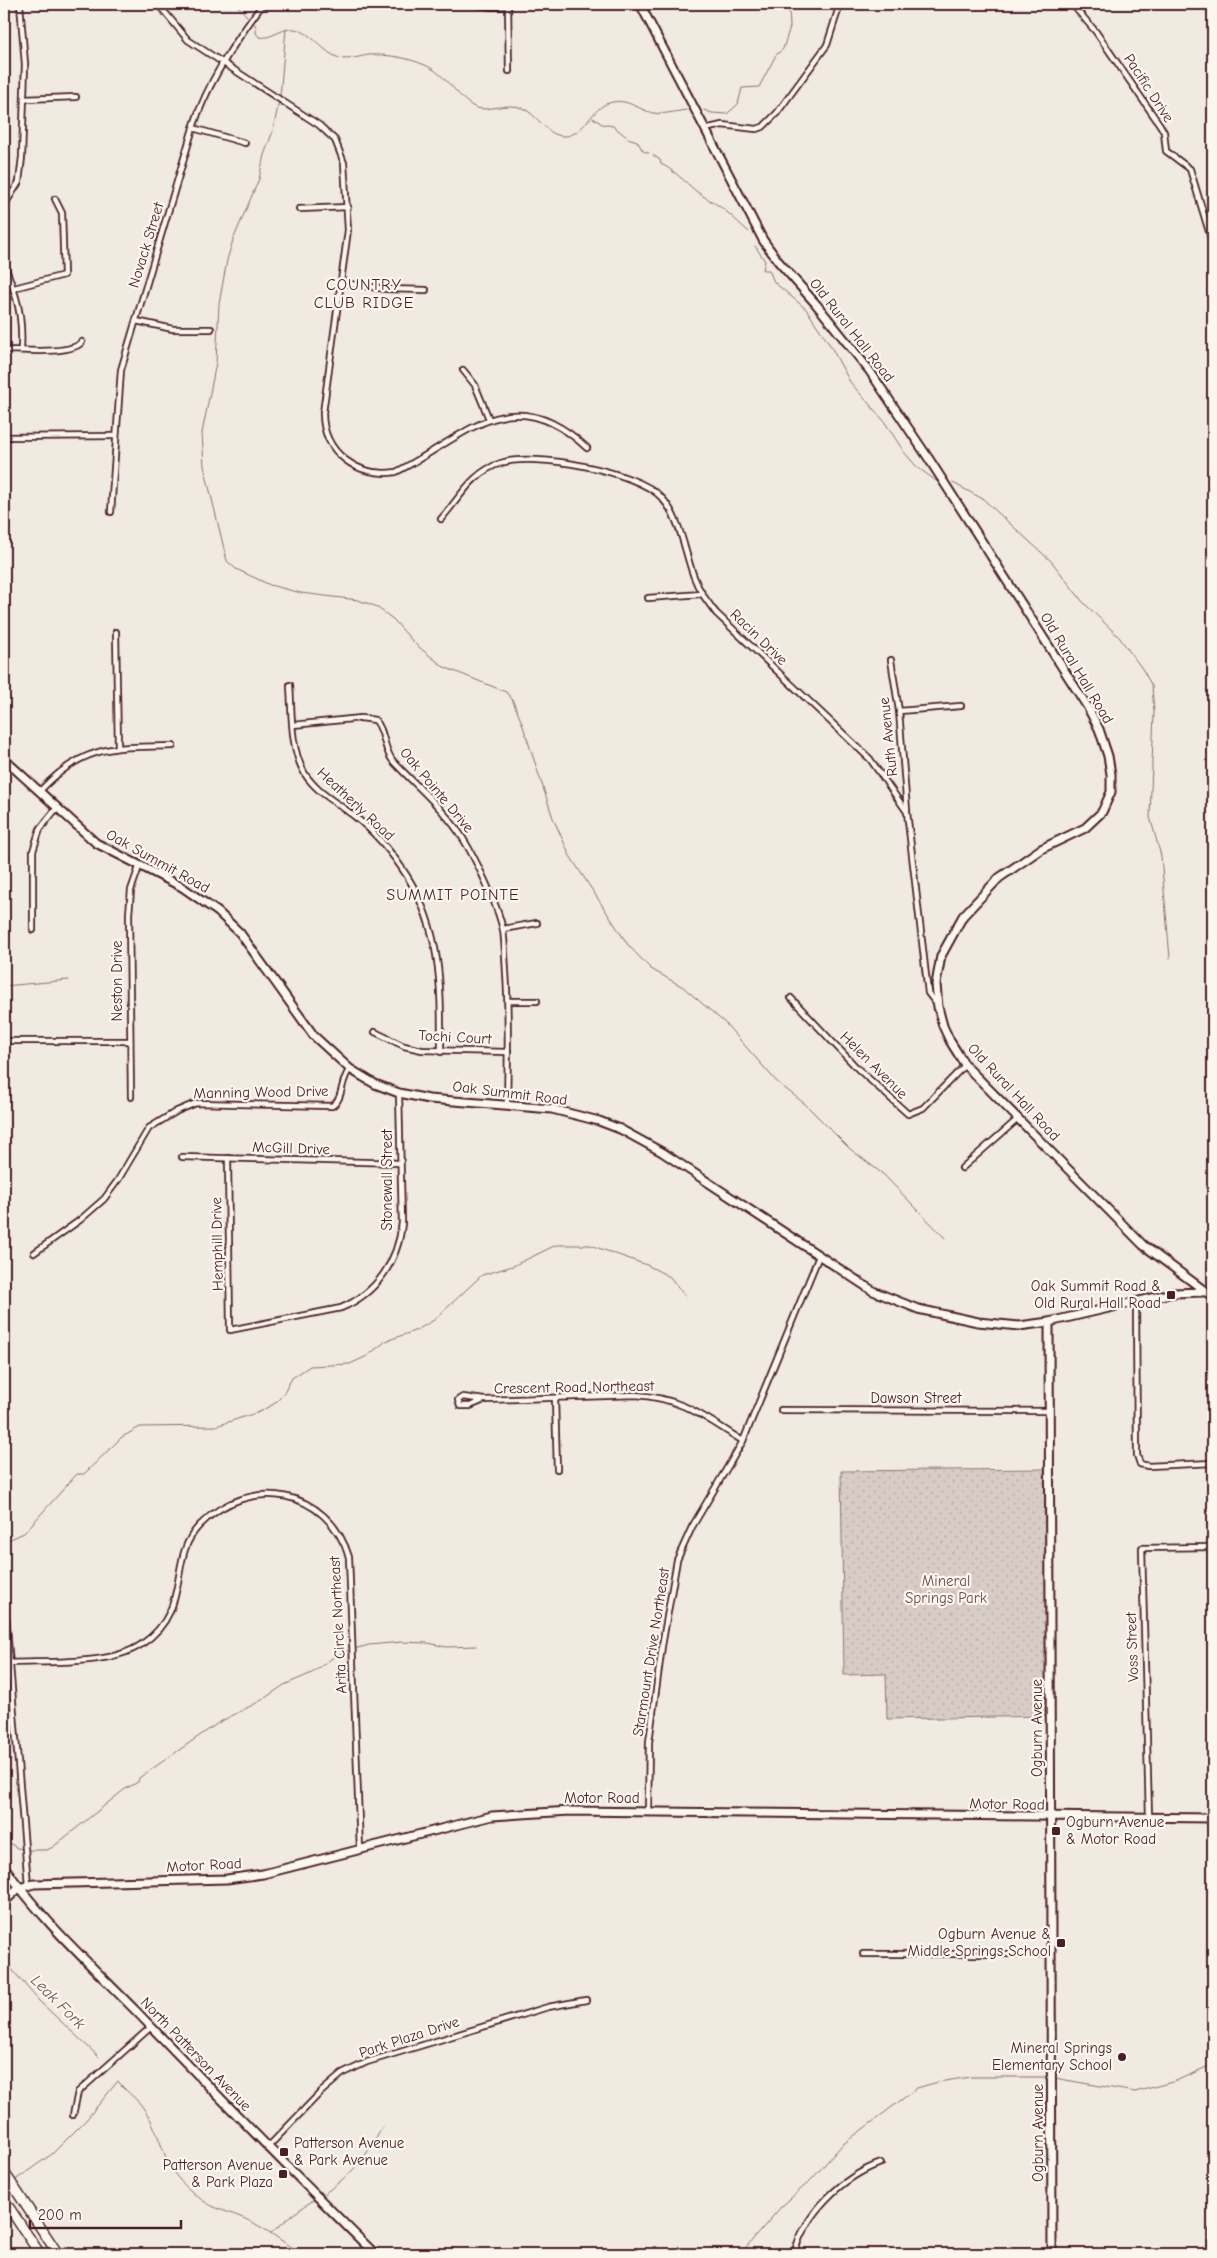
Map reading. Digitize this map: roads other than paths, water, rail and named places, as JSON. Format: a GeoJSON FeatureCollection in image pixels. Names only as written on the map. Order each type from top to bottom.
{"type":"FeatureCollection","features":[{"type":"Feature","properties":{"kind":"highway"},"geometry":{"type":"LineString","coordinates":[[4,2172],[58,2254]]}},
{"type":"Feature","properties":{"kind":"highway"},"geometry":{"type":"LineString","coordinates":[[4,2200],[40,2254]]}},
{"type":"Feature","properties":{"kind":"street"},"geometry":{"type":"LineString","coordinates":[[4,206],[19,182],[24,99],[24,34],[20,4]]}},
{"type":"Feature","properties":{"kind":"street"},"geometry":{"type":"LineString","coordinates":[[158,4],[188,40],[329,133],[340,149],[344,163],[348,230],[323,413],[323,425],[327,436],[342,459],[363,471],[396,472],[419,460],[472,426],[504,415],[532,415],[557,424],[586,448]]}},
{"type":"Feature","properties":{"kind":"street","name":"Novack Street"},"geometry":{"type":"LineString","coordinates":[[111,512],[121,370],[193,128],[197,115],[222,64],[263,4]]}},
{"type":"Feature","properties":{"kind":"street"},"geometry":{"type":"LineString","coordinates":[[472,4],[493,7],[508,5],[509,72]]}},
{"type":"Feature","properties":{"kind":"street","name":"Old Rural Hall Road"},"geometry":{"type":"LineString","coordinates":[[640,4],[763,240],[869,370],[924,451],[1087,706],[1099,729],[1108,756],[1112,774],[1111,792],[1102,812],[1085,828],[1041,849],[999,878],[963,916],[941,956],[936,984],[938,1007],[943,1026],[965,1065],[1143,1245],[1213,1297]]}},
{"type":"Feature","properties":{"kind":"street"},"geometry":{"type":"LineString","coordinates":[[705,128],[722,125],[756,129],[763,127],[777,113],[827,45],[840,4]]}},
{"type":"Feature","properties":{"kind":"street","name":"Pacific Drive"},"geometry":{"type":"LineString","coordinates":[[1072,4],[1096,32],[1160,125],[1164,132],[1166,151],[1190,169],[1213,245]]}},
{"type":"Feature","properties":{"kind":"street"},"geometry":{"type":"LineString","coordinates":[[24,99],[76,97]]}},
{"type":"Feature","properties":{"kind":"street"},"geometry":{"type":"LineString","coordinates":[[193,128],[245,143]]}},
{"type":"Feature","properties":{"kind":"street"},"geometry":{"type":"LineString","coordinates":[[14,288],[64,275],[62,213],[55,199]]}},
{"type":"Feature","properties":{"kind":"street"},"geometry":{"type":"LineString","coordinates":[[299,209],[348,206]]}},
{"type":"Feature","properties":{"kind":"street"},"geometry":{"type":"LineString","coordinates":[[4,264],[14,288],[21,316],[21,350]]}},
{"type":"Feature","properties":{"kind":"street"},"geometry":{"type":"LineString","coordinates":[[342,283],[387,289],[426,290]]}},
{"type":"Feature","properties":{"kind":"street"},"geometry":{"type":"LineString","coordinates":[[136,321],[173,329],[212,329]]}},
{"type":"Feature","properties":{"kind":"street"},"geometry":{"type":"LineString","coordinates":[[4,350],[65,350],[78,347],[82,342]]}},
{"type":"Feature","properties":{"kind":"street"},"geometry":{"type":"LineString","coordinates":[[463,370],[476,385],[488,419]]}},
{"type":"Feature","properties":{"kind":"street"},"geometry":{"type":"LineString","coordinates":[[4,437],[116,436]]}},
{"type":"Feature","properties":{"kind":"street","name":"Racin Drive"},"geometry":{"type":"LineString","coordinates":[[442,519],[472,480],[501,463],[526,460],[592,466],[646,486],[661,496],[678,526],[701,594],[716,613],[870,759],[907,812],[928,993],[938,1007]]}},
{"type":"Feature","properties":{"kind":"street"},"geometry":{"type":"LineString","coordinates":[[648,598],[701,594]]}},
{"type":"Feature","properties":{"kind":"street"},"geometry":{"type":"LineString","coordinates":[[116,632],[118,747]]}},
{"type":"Feature","properties":{"kind":"street","name":"Ruth Avenue"},"geometry":{"type":"LineString","coordinates":[[891,660],[899,711],[907,812]]}},
{"type":"Feature","properties":{"kind":"street","name":"Heatherly Road"},"geometry":{"type":"LineString","coordinates":[[290,685],[296,746],[305,774],[320,791],[371,831],[394,857],[418,894],[428,920],[438,956],[441,1052]]}},
{"type":"Feature","properties":{"kind":"street"},"geometry":{"type":"LineString","coordinates":[[899,711],[960,706]]}},
{"type":"Feature","properties":{"kind":"street","name":"Oak Pointe Drive"},"geometry":{"type":"LineString","coordinates":[[293,725],[361,718],[375,720],[380,725],[382,738],[392,759],[431,798],[456,828],[472,855],[487,886],[503,929],[508,1001],[507,1104]]}},
{"type":"Feature","properties":{"kind":"street"},"geometry":{"type":"LineString","coordinates":[[39,792],[52,777],[75,760],[96,751],[118,747],[173,746]]}},
{"type":"Feature","properties":{"kind":"street","name":"Oak Summit Road"},"geometry":{"type":"LineString","coordinates":[[4,759],[56,809],[96,843],[139,867],[182,887],[208,904],[232,925],[314,1036],[350,1070],[376,1084],[399,1093],[429,1098],[552,1109],[599,1120],[662,1152],[873,1291],[918,1309],[992,1324],[1019,1326],[1049,1322],[1173,1293],[1206,1292]]}},
{"type":"Feature","properties":{"kind":"street"},"geometry":{"type":"LineString","coordinates":[[33,930],[33,850],[40,828],[56,809]]}},
{"type":"Feature","properties":{"kind":"street","name":"Neston Drive"},"geometry":{"type":"LineString","coordinates":[[131,1097],[129,914],[131,890],[139,867]]}},
{"type":"Feature","properties":{"kind":"street"},"geometry":{"type":"LineString","coordinates":[[503,929],[537,923]]}},
{"type":"Feature","properties":{"kind":"street","name":"Helen Avenue"},"geometry":{"type":"LineString","coordinates":[[791,998],[857,1068],[908,1114],[923,1108],[965,1065]]}},
{"type":"Feature","properties":{"kind":"street"},"geometry":{"type":"LineString","coordinates":[[508,1001],[537,1001]]}},
{"type":"Feature","properties":{"kind":"street","name":"Tochi Court"},"geometry":{"type":"LineString","coordinates":[[375,1032],[404,1046],[441,1052],[508,1052]]}},
{"type":"Feature","properties":{"kind":"street"},"geometry":{"type":"LineString","coordinates":[[4,1041],[130,1041]]}},
{"type":"Feature","properties":{"kind":"street","name":"Manning Wood Drive"},"geometry":{"type":"LineString","coordinates":[[34,1253],[80,1220],[104,1199],[118,1180],[145,1132],[160,1120],[196,1103],[332,1106],[337,1102],[344,1077],[350,1070]]}},
{"type":"Feature","properties":{"kind":"street","name":"Stonewall Street"},"geometry":{"type":"LineString","coordinates":[[230,1330],[341,1308],[357,1300],[375,1286],[392,1260],[399,1244],[402,1223],[399,1093]]}},
{"type":"Feature","properties":{"kind":"street"},"geometry":{"type":"LineString","coordinates":[[962,1168],[1019,1118]]}},
{"type":"Feature","properties":{"kind":"street","name":"McGill Drive"},"geometry":{"type":"LineString","coordinates":[[182,1157],[400,1163]]}},
{"type":"Feature","properties":{"kind":"street","name":"Hemphill Drive"},"geometry":{"type":"LineString","coordinates":[[228,1158],[230,1330]]}},
{"type":"Feature","properties":{"kind":"street","name":"Starmount Drive Northeast"},"geometry":{"type":"LineString","coordinates":[[648,1812],[649,1742],[675,1569],[692,1527],[743,1441],[819,1256]]}},
{"type":"Feature","properties":{"kind":"street"},"geometry":{"type":"LineString","coordinates":[[1136,1302],[1137,1455],[1140,1464],[1148,1466],[1213,1463]]}},
{"type":"Feature","properties":{"kind":"street","name":"Ogburn Avenue"},"geometry":{"type":"LineString","coordinates":[[1049,1322],[1052,2254]]}},
{"type":"Feature","properties":{"kind":"street","name":"Crescent Road Northeast"},"geometry":{"type":"LineString","coordinates":[[484,1400],[464,1407],[460,1406],[458,1400],[463,1397],[484,1400],[634,1396],[673,1401],[688,1407],[743,1441]]}},
{"type":"Feature","properties":{"kind":"street"},"geometry":{"type":"LineString","coordinates":[[555,1399],[557,1469]]}},
{"type":"Feature","properties":{"kind":"street","name":"Dawson Street"},"geometry":{"type":"LineString","coordinates":[[781,1410],[1050,1411]]}},
{"type":"Feature","properties":{"kind":"street","name":"Arita Circle Northeast"},"geometry":{"type":"LineString","coordinates":[[9,1663],[100,1659],[131,1651],[150,1638],[166,1621],[178,1591],[186,1549],[191,1536],[208,1518],[230,1503],[253,1496],[290,1497],[307,1504],[332,1524],[342,1540],[350,1562],[360,1850]]}},
{"type":"Feature","properties":{"kind":"street","name":"Voss Street"},"geometry":{"type":"LineString","coordinates":[[1149,1817],[1142,1548],[1213,1548]]}},
{"type":"Feature","properties":{"kind":"street"},"geometry":{"type":"LineString","coordinates":[[6,1616],[28,1885]]}},
{"type":"Feature","properties":{"kind":"street","name":"Motor Road"},"geometry":{"type":"LineString","coordinates":[[4,1902],[19,1888],[28,1885],[243,1878],[503,1814],[570,1811],[1051,1818],[1213,1818]]}},
{"type":"Feature","properties":{"kind":"street","name":"North Patterson Avenue"},"geometry":{"type":"LineString","coordinates":[[4,1866],[19,1888],[151,2027],[267,2148],[375,2254]]}},
{"type":"Feature","properties":{"kind":"street"},"geometry":{"type":"LineString","coordinates":[[864,1954],[1052,1954]]}},
{"type":"Feature","properties":{"kind":"street","name":"Park Plaza Drive"},"geometry":{"type":"LineString","coordinates":[[267,2148],[321,2092],[342,2074],[367,2062],[548,2007],[586,2000]]}},
{"type":"Feature","properties":{"kind":"street"},"geometry":{"type":"LineString","coordinates":[[73,2115],[78,2092],[151,2027]]}},
{"type":"Feature","properties":{"kind":"street"},"geometry":{"type":"LineString","coordinates":[[794,2254],[811,2219],[838,2188],[854,2175],[881,2163]]}},
{"type":"Feature","properties":{"kind":"street"},"geometry":{"type":"LineString","coordinates":[[1212,2230],[1212,2254]]}},
{"type":"Feature","properties":{"kind":"waterway"},"geometry":{"type":"LineString","coordinates":[[236,4],[256,26],[256,33],[259,37],[268,37],[286,30],[295,29],[307,34],[327,51],[339,58],[346,59],[369,55],[405,58],[433,69],[471,105],[481,109],[510,106],[522,108],[532,114],[546,128],[561,136],[575,133],[581,129],[600,107],[613,102],[625,102],[653,113],[687,110]]}},
{"type":"Feature","properties":{"kind":"waterway"},"geometry":{"type":"LineString","coordinates":[[704,110],[712,113],[727,114],[738,104],[742,88],[759,87],[776,55],[783,49],[790,27],[789,4]]}},
{"type":"Feature","properties":{"kind":"waterway"},"geometry":{"type":"LineString","coordinates":[[280,97],[286,29]]}},
{"type":"Feature","properties":{"kind":"waterway"},"geometry":{"type":"LineString","coordinates":[[279,101],[273,131],[264,155],[259,179],[233,240],[227,260],[219,304],[216,363],[202,433],[204,466],[227,561],[236,569],[270,585],[301,593],[358,600],[375,606],[393,619],[415,644],[444,667],[506,692],[512,699],[522,723],[553,818],[570,856],[628,945],[651,969],[683,987],[725,1023],[777,1082],[805,1104],[849,1148],[884,1175],[945,1238]]}},
{"type":"Feature","properties":{"kind":"waterway"},"geometry":{"type":"LineString","coordinates":[[593,118],[602,124],[613,126],[628,138],[637,141],[643,151],[649,153]]}},
{"type":"Feature","properties":{"kind":"waterway"},"geometry":{"type":"LineString","coordinates":[[653,155],[660,160],[661,164],[722,208],[749,232]]}},
{"type":"Feature","properties":{"kind":"waterway"},"geometry":{"type":"LineString","coordinates":[[755,246],[765,261],[763,270],[769,270],[774,282],[806,309],[830,345],[850,382],[884,421],[904,452],[917,467],[939,483]]}},
{"type":"Feature","properties":{"kind":"waterway"},"geometry":{"type":"LineString","coordinates":[[953,483],[983,499],[1052,562],[1082,601],[1119,637],[1152,686],[1154,712],[1150,817],[1161,856],[1170,958]]}},
{"type":"Feature","properties":{"kind":"waterway"},"geometry":{"type":"LineString","coordinates":[[4,986],[69,980]]}},
{"type":"Feature","properties":{"kind":"waterway"},"geometry":{"type":"LineString","coordinates":[[4,1542],[24,1533],[77,1474],[84,1474],[122,1437],[140,1427],[216,1426],[259,1412],[274,1404],[283,1395],[292,1378],[310,1366],[350,1364],[367,1356],[386,1341],[417,1330],[434,1320],[482,1275],[513,1266],[556,1245],[590,1245],[647,1265],[670,1277],[685,1296]]}},
{"type":"Feature","properties":{"kind":"waterway"},"geometry":{"type":"LineString","coordinates":[[354,1649],[369,1645],[402,1642],[428,1643],[447,1647],[476,1646]]}},
{"type":"Feature","properties":{"kind":"waterway"},"geometry":{"type":"LineString","coordinates":[[27,1850],[47,1850],[53,1847],[125,1789],[138,1782],[139,1778],[218,1723],[262,1700],[284,1685],[312,1673],[335,1656],[350,1650]]}},
{"type":"Feature","properties":{"kind":"waterway"},"geometry":{"type":"LineString","coordinates":[[4,1839],[17,1848],[23,1849]]}},
{"type":"Feature","properties":{"kind":"waterway","name":"Leak Fork"},"geometry":{"type":"LineString","coordinates":[[4,1960],[39,2001],[99,2057]]}},
{"type":"Feature","properties":{"kind":"waterway"},"geometry":{"type":"LineString","coordinates":[[1054,2078],[1135,2092],[1176,2081],[1213,2064]]}},
{"type":"Feature","properties":{"kind":"waterway"},"geometry":{"type":"LineString","coordinates":[[740,2254],[781,2207],[811,2180],[842,2145],[917,2088],[938,2082],[971,2077],[1048,2077]]}},
{"type":"Feature","properties":{"kind":"waterway","name":"Leak Fork"},"geometry":{"type":"LineString","coordinates":[[14,2181],[52,2154],[86,2120],[118,2081],[146,2112],[154,2126],[171,2168],[185,2186],[206,2203],[254,2223],[300,2254]]}},
{"type":"Feature","properties":{"kind":"waterway"},"geometry":{"type":"LineString","coordinates":[[321,2196],[357,2166],[383,2126]]}},
{"type":"Feature","properties":{"kind":"waterway"},"geometry":{"type":"LineString","coordinates":[[4,2189],[9,2185]]}},
{"type":"Feature","properties":{"kind":"waterway"},"geometry":{"type":"LineString","coordinates":[[271,2233],[315,2199]]}},
{"type":"Feature","properties":{"kind":"place","name":"Oak Summit Road & Old Rural Hall Road"},"geometry":{"type":"Point","coordinates":[1171,1295]}},
{"type":"Feature","properties":{"kind":"place","name":"Ogburn Avenue & Motor Road"},"geometry":{"type":"Point","coordinates":[1056,1831]}},
{"type":"Feature","properties":{"kind":"place","name":"Ogburn Avenue & Middle Springs School"},"geometry":{"type":"Point","coordinates":[1061,1943]}},
{"type":"Feature","properties":{"kind":"place","name":"Mineral Springs Elementary School"},"geometry":{"type":"Point","coordinates":[1122,2057]}},
{"type":"Feature","properties":{"kind":"place","name":"Patterson Avenue & Park Avenue"},"geometry":{"type":"Point","coordinates":[284,2152]}},
{"type":"Feature","properties":{"kind":"place","name":"Patterson Avenue & Park Plaza"},"geometry":{"type":"Point","coordinates":[283,2174]}},
{"type":"Feature","properties":{"kind":"district","name":"COUNTRY CLUB RIDGE"},"geometry":{"type":"Point","coordinates":[364,294]}},
{"type":"Feature","properties":{"kind":"district","name":"SUMMIT POINTE"},"geometry":{"type":"Point","coordinates":[453,895]}},
{"type":"Feature","properties":{"kind":"park label","name":"Mineral Springs Park"},"geometry":{"type":"Point","coordinates":[946,1590]}}]}
